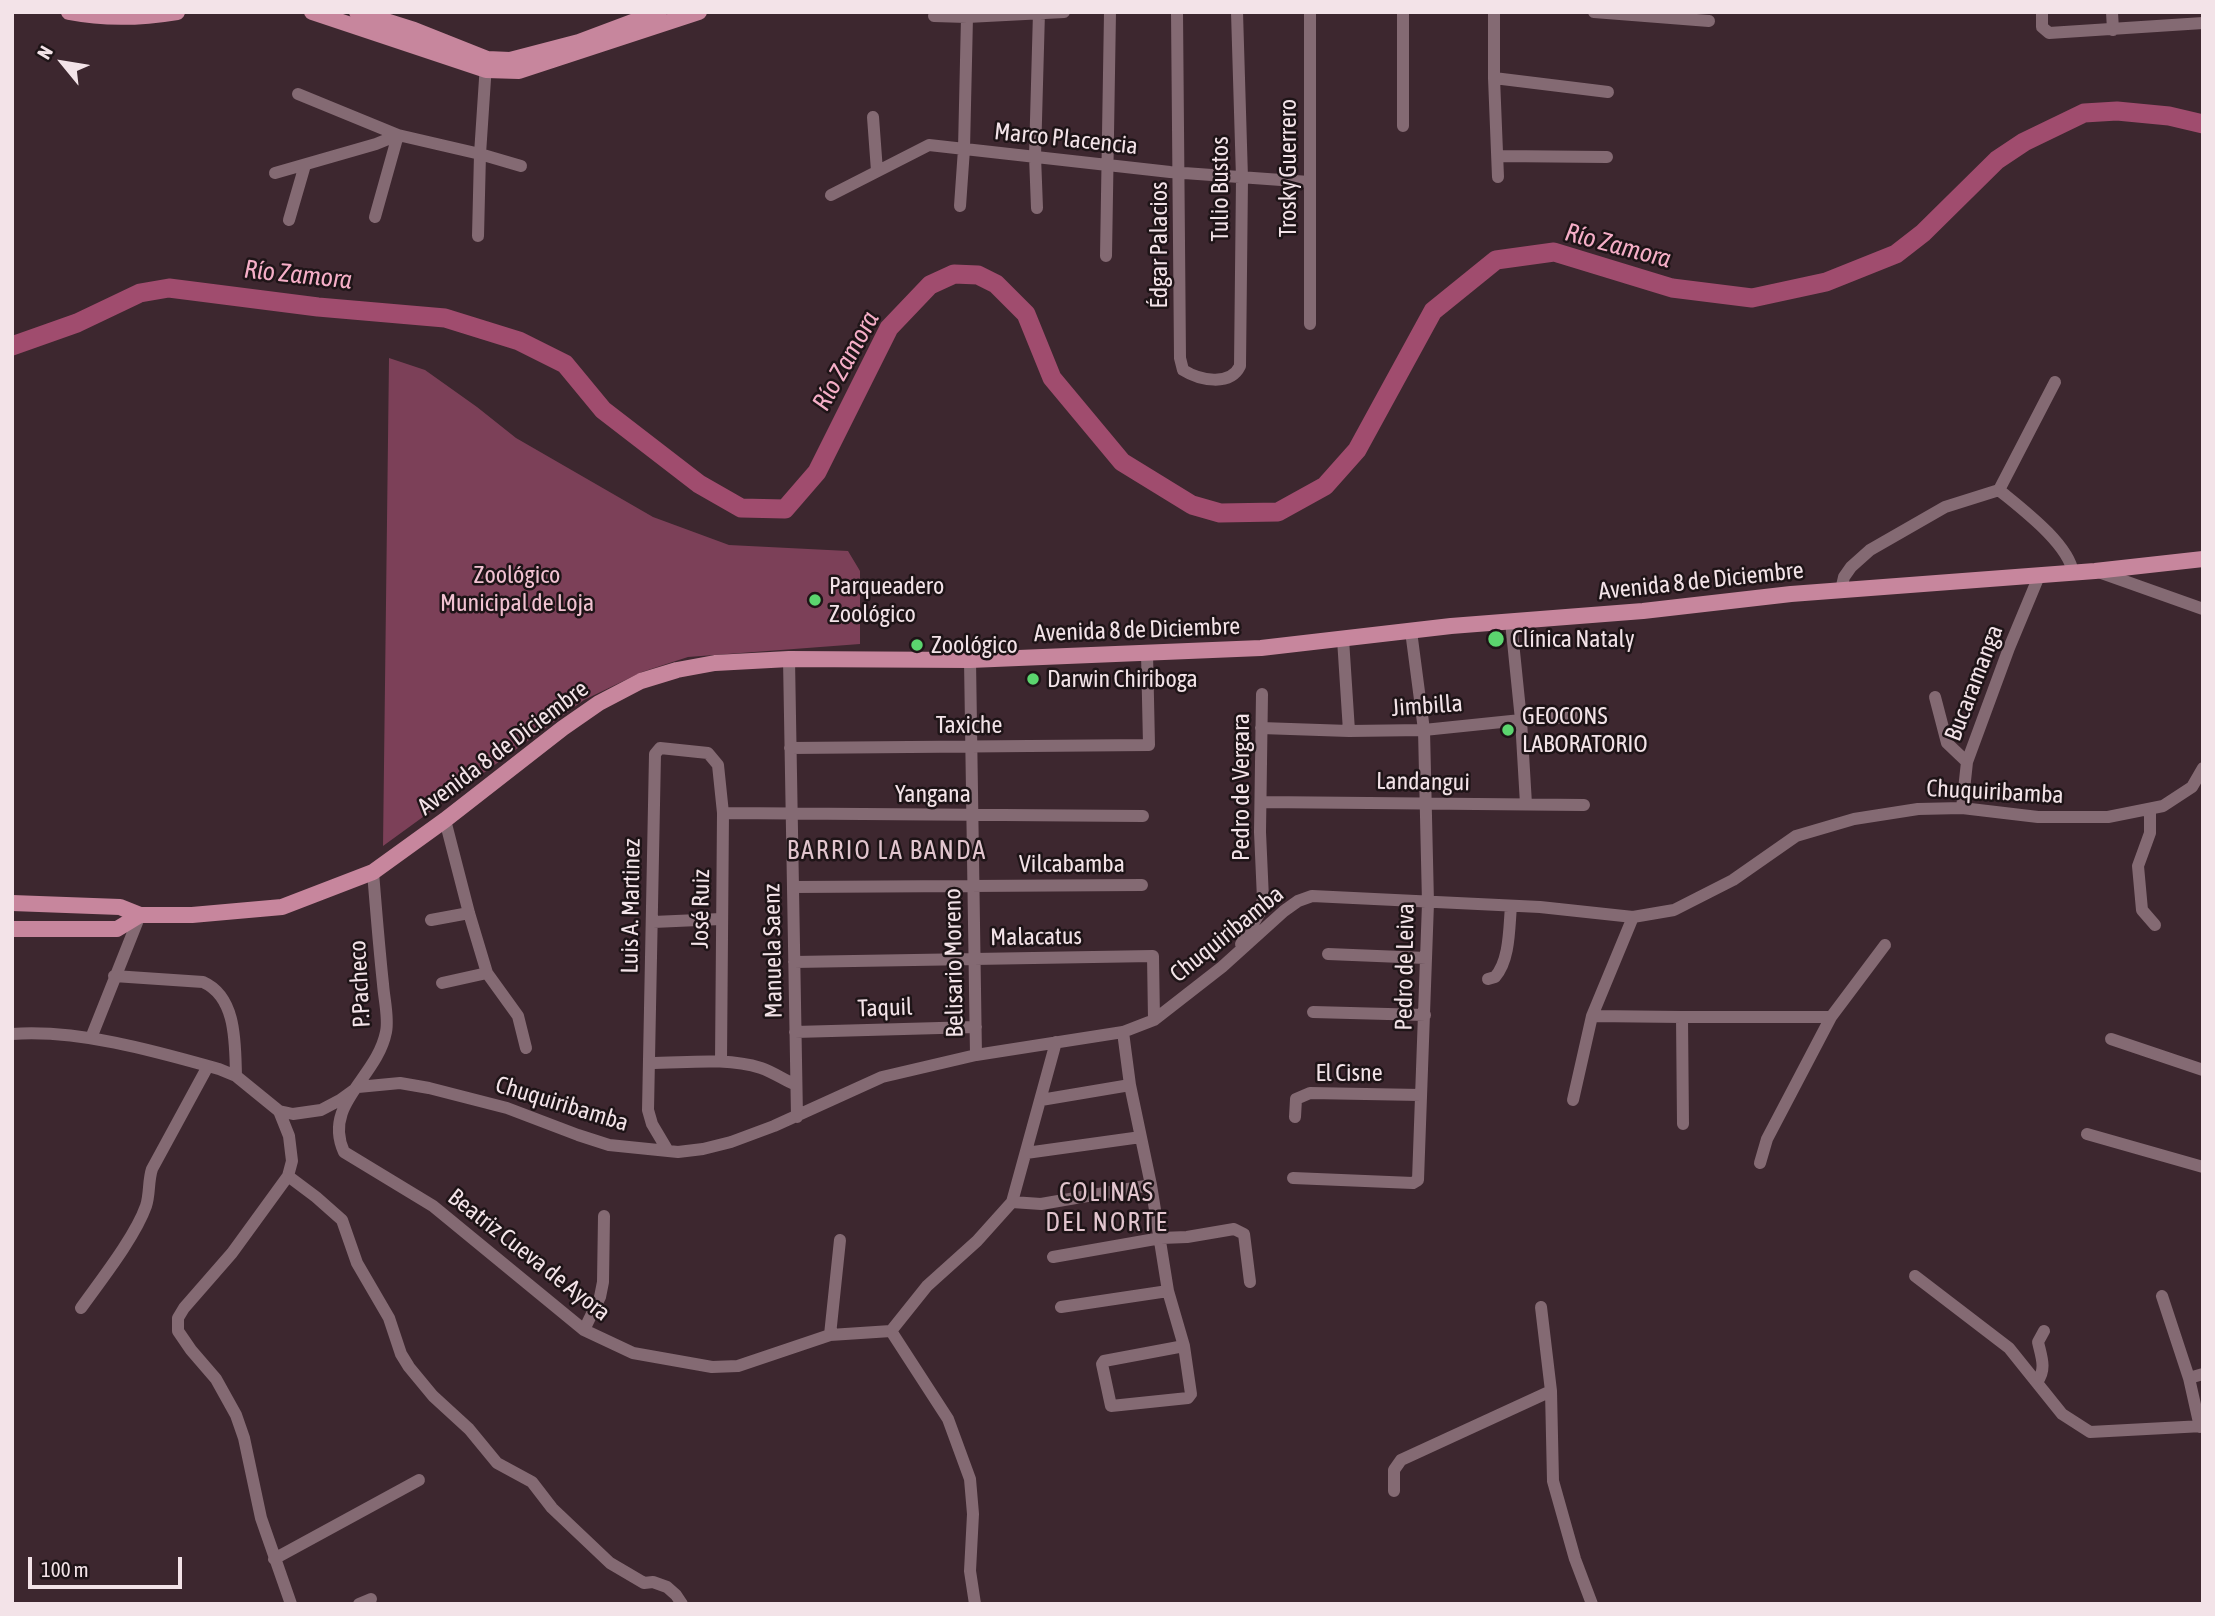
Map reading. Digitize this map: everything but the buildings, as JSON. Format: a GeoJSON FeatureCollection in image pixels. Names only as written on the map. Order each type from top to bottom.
{"type":"FeatureCollection","features":[{"type":"Feature","properties":{"kind":"main road"},"geometry":{"type":"LineString","coordinates":[[69,12],[82,15],[146,17],[177,12]]}},
{"type":"Feature","properties":{"kind":"main road"},"geometry":{"type":"LineString","coordinates":[[312,12],[408,46],[519,71],[699,12]]}},
{"type":"Feature","properties":{"kind":"main road"},"geometry":{"type":"LineString","coordinates":[[357,12],[414,30],[486,64],[579,41],[659,12]]}},
{"type":"Feature","properties":{"kind":"main road"},"geometry":{"type":"LineString","coordinates":[[408,46],[414,30]]}},
{"type":"Feature","properties":{"kind":"main road","name":"Avenida 8 de Diciembre"},"geometry":{"type":"LineString","coordinates":[[12,903],[120,907],[140,915],[192,915],[282,907],[373,872],[599,703],[641,681],[677,670],[715,663],[789,659],[970,660],[1261,648],[1841,590],[2039,576],[2203,559]]}},
{"type":"Feature","properties":{"kind":"main road","name":"Avenida 8 de Diciembre"},"geometry":{"type":"LineString","coordinates":[[12,930],[117,929],[140,915]]}},
{"type":"Feature","properties":{"kind":"street"},"geometry":{"type":"LineString","coordinates":[[934,16],[1064,12]]}},
{"type":"Feature","properties":{"kind":"street"},"geometry":{"type":"LineString","coordinates":[[1106,256],[1110,12]]}},
{"type":"Feature","properties":{"kind":"street","name":"Édgar Palacios"},"geometry":{"type":"LineString","coordinates":[[1177,12],[1180,358],[1183,370],[1198,377],[1231,378],[1240,366]]}},
{"type":"Feature","properties":{"kind":"street","name":"Tulio Bustos"},"geometry":{"type":"LineString","coordinates":[[1237,12],[1242,178],[1240,366]]}},
{"type":"Feature","properties":{"kind":"street","name":"Trosky Guerrero"},"geometry":{"type":"LineString","coordinates":[[1310,12],[1310,324]]}},
{"type":"Feature","properties":{"kind":"street"},"geometry":{"type":"LineString","coordinates":[[1403,12],[1403,126]]}},
{"type":"Feature","properties":{"kind":"street"},"geometry":{"type":"LineString","coordinates":[[1494,12],[1498,177]]}},
{"type":"Feature","properties":{"kind":"street"},"geometry":{"type":"LineString","coordinates":[[1594,12],[1709,21]]}},
{"type":"Feature","properties":{"kind":"street"},"geometry":{"type":"LineString","coordinates":[[2042,12],[2042,27],[2049,33],[2113,30],[2197,20]]}},
{"type":"Feature","properties":{"kind":"street"},"geometry":{"type":"LineString","coordinates":[[2112,12],[2113,30]]}},
{"type":"Feature","properties":{"kind":"street"},"geometry":{"type":"LineString","coordinates":[[1037,208],[1035,156],[1039,13]]}},
{"type":"Feature","properties":{"kind":"street"},"geometry":{"type":"LineString","coordinates":[[960,206],[967,17]]}},
{"type":"Feature","properties":{"kind":"street"},"geometry":{"type":"LineString","coordinates":[[478,236],[486,64]]}},
{"type":"Feature","properties":{"kind":"street"},"geometry":{"type":"LineString","coordinates":[[1494,78],[1608,92]]}},
{"type":"Feature","properties":{"kind":"street"},"geometry":{"type":"LineString","coordinates":[[298,94],[398,135],[521,166]]}},
{"type":"Feature","properties":{"kind":"street"},"geometry":{"type":"LineString","coordinates":[[873,117],[877,171]]}},
{"type":"Feature","properties":{"kind":"street"},"geometry":{"type":"LineString","coordinates":[[275,173],[376,144],[398,135]]}},
{"type":"Feature","properties":{"kind":"street"},"geometry":{"type":"LineString","coordinates":[[375,216],[398,135]]}},
{"type":"Feature","properties":{"kind":"street","name":"Marco Placencia"},"geometry":{"type":"LineString","coordinates":[[831,195],[929,145],[1180,172],[1309,182]]}},
{"type":"Feature","properties":{"kind":"street"},"geometry":{"type":"LineString","coordinates":[[1498,156],[1606,157]]}},
{"type":"Feature","properties":{"kind":"street"},"geometry":{"type":"LineString","coordinates":[[289,220],[305,164]]}},
{"type":"Feature","properties":{"kind":"street"},"geometry":{"type":"LineString","coordinates":[[1841,590],[1844,577],[1870,550],[1945,507],[1999,490],[2055,382]]}},
{"type":"Feature","properties":{"kind":"street"},"geometry":{"type":"LineString","coordinates":[[1999,490],[2062,547],[2071,562],[2073,573]]}},
{"type":"Feature","properties":{"kind":"street"},"geometry":{"type":"LineString","coordinates":[[2095,571],[2203,609]]}},
{"type":"Feature","properties":{"kind":"street","name":"Bucaramanga"},"geometry":{"type":"LineString","coordinates":[[1962,808],[1967,762],[2039,576]]}},
{"type":"Feature","properties":{"kind":"street"},"geometry":{"type":"LineString","coordinates":[[1511,622],[1526,804]]}},
{"type":"Feature","properties":{"kind":"street","name":"Pedro de Leiva"},"geometry":{"type":"LineString","coordinates":[[1293,1178],[1418,1180],[1428,903],[1424,730],[1411,631]]}},
{"type":"Feature","properties":{"kind":"street"},"geometry":{"type":"LineString","coordinates":[[1343,639],[1349,731]]}},
{"type":"Feature","properties":{"kind":"street","name":"Taxiche"},"geometry":{"type":"LineString","coordinates":[[790,748],[1149,745],[1147,653]]}},
{"type":"Feature","properties":{"kind":"street","name":"Manuela Saenz"},"geometry":{"type":"LineString","coordinates":[[789,659],[797,1116]]}},
{"type":"Feature","properties":{"kind":"street","name":"Belisario Moreno"},"geometry":{"type":"LineString","coordinates":[[970,660],[976,1055]]}},
{"type":"Feature","properties":{"kind":"street","name":"Pedro de Vergara"},"geometry":{"type":"LineString","coordinates":[[1234,956],[1259,914],[1264,899],[1262,694]]}},
{"type":"Feature","properties":{"kind":"street"},"geometry":{"type":"LineString","coordinates":[[1935,697],[1947,743],[1967,762]]}},
{"type":"Feature","properties":{"kind":"street","name":"Jimbilla"},"geometry":{"type":"LineString","coordinates":[[1261,728],[1424,730],[1595,716]]}},
{"type":"Feature","properties":{"kind":"street","name":"Luis A. Martinez"},"geometry":{"type":"LineString","coordinates":[[668,1151],[652,1124],[648,1110],[655,754],[660,748],[708,752],[714,758]]}},
{"type":"Feature","properties":{"kind":"street","name":"José Ruiz"},"geometry":{"type":"LineString","coordinates":[[714,758],[718,765],[723,813],[721,1061]]}},
{"type":"Feature","properties":{"kind":"street","name":"Chuquiribamba"},"geometry":{"type":"LineString","coordinates":[[279,1111],[293,1114],[321,1110],[358,1087],[400,1083],[506,1108],[609,1145],[668,1151],[703,1149],[731,1142],[797,1116],[881,1077],[976,1055],[1123,1032],[1154,1020],[1234,956],[1284,911],[1297,901],[1312,896],[1511,906],[1633,917],[1674,910],[1733,880],[1796,836],[1854,819],[1918,809],[1962,808],[2038,817],[2108,817],[2162,806],[2192,787],[2203,768]]}},
{"type":"Feature","properties":{"kind":"street","name":"Landangui"},"geometry":{"type":"LineString","coordinates":[[1261,802],[1584,806]]}},
{"type":"Feature","properties":{"kind":"street"},"geometry":{"type":"LineString","coordinates":[[2150,809],[2150,833],[2138,866],[2142,910],[2155,925]]}},
{"type":"Feature","properties":{"kind":"street","name":"Yangana"},"geometry":{"type":"LineString","coordinates":[[723,813],[1143,816]]}},
{"type":"Feature","properties":{"kind":"street"},"geometry":{"type":"LineString","coordinates":[[445,820],[487,973],[518,1016],[526,1048]]}},
{"type":"Feature","properties":{"kind":"street","name":"P.Pacheco"},"geometry":{"type":"LineString","coordinates":[[358,1087],[378,1058],[387,1031],[373,872]]}},
{"type":"Feature","properties":{"kind":"street","name":"Vilcabamba"},"geometry":{"type":"LineString","coordinates":[[793,887],[1142,885]]}},
{"type":"Feature","properties":{"kind":"street"},"geometry":{"type":"LineString","coordinates":[[1488,979],[1499,973],[1502,964],[1511,906]]}},
{"type":"Feature","properties":{"kind":"street"},"geometry":{"type":"LineString","coordinates":[[431,920],[469,914]]}},
{"type":"Feature","properties":{"kind":"street"},"geometry":{"type":"LineString","coordinates":[[91,1038],[140,915]]}},
{"type":"Feature","properties":{"kind":"street"},"geometry":{"type":"LineString","coordinates":[[1573,1100],[1592,1016],[1633,917]]}},
{"type":"Feature","properties":{"kind":"street"},"geometry":{"type":"LineString","coordinates":[[653,922],[721,919]]}},
{"type":"Feature","properties":{"kind":"street"},"geometry":{"type":"LineString","coordinates":[[1759,1163],[1767,1139],[1831,1017],[1885,945]]}},
{"type":"Feature","properties":{"kind":"street"},"geometry":{"type":"LineString","coordinates":[[1328,954],[1426,958]]}},
{"type":"Feature","properties":{"kind":"street","name":"Malacatus"},"geometry":{"type":"LineString","coordinates":[[794,962],[1153,956],[1154,1020]]}},
{"type":"Feature","properties":{"kind":"street"},"geometry":{"type":"LineString","coordinates":[[442,984],[487,973]]}},
{"type":"Feature","properties":{"kind":"street"},"geometry":{"type":"LineString","coordinates":[[114,976],[203,982],[215,988],[228,1008],[236,1076]]}},
{"type":"Feature","properties":{"kind":"street"},"geometry":{"type":"LineString","coordinates":[[1313,1013],[1425,1015]]}},
{"type":"Feature","properties":{"kind":"street"},"geometry":{"type":"LineString","coordinates":[[1592,1016],[1831,1017]]}},
{"type":"Feature","properties":{"kind":"street"},"geometry":{"type":"LineString","coordinates":[[1682,1017],[1683,1124]]}},
{"type":"Feature","properties":{"kind":"street","name":"Taquil"},"geometry":{"type":"LineString","coordinates":[[795,1032],[976,1027]]}},
{"type":"Feature","properties":{"kind":"street"},"geometry":{"type":"LineString","coordinates":[[12,1034],[38,1032],[91,1038],[208,1066],[236,1076],[279,1111],[289,1136],[292,1161],[288,1176],[232,1252],[184,1308],[178,1318],[178,1331],[216,1379],[236,1415],[244,1438],[261,1518],[291,1604]]}},
{"type":"Feature","properties":{"kind":"street"},"geometry":{"type":"LineString","coordinates":[[1123,1032],[1130,1085],[1161,1238],[1168,1291],[1184,1346],[1191,1394],[1188,1398],[1114,1407],[1109,1402],[1102,1364],[1104,1361],[1184,1346]]}},
{"type":"Feature","properties":{"kind":"street"},"geometry":{"type":"LineString","coordinates":[[2111,1038],[2203,1070]]}},
{"type":"Feature","properties":{"kind":"street"},"geometry":{"type":"LineString","coordinates":[[975,1604],[970,1571],[973,1514],[970,1479],[948,1419],[891,1331],[927,1286],[977,1241],[1012,1202],[1056,1042]]}},
{"type":"Feature","properties":{"kind":"street"},"geometry":{"type":"LineString","coordinates":[[649,1063],[721,1061],[764,1069],[796,1085]]}},
{"type":"Feature","properties":{"kind":"street"},"geometry":{"type":"LineString","coordinates":[[81,1308],[126,1242],[145,1208],[152,1169],[208,1066]]}},
{"type":"Feature","properties":{"kind":"street"},"geometry":{"type":"LineString","coordinates":[[1041,1100],[1130,1085]]}},
{"type":"Feature","properties":{"kind":"street","name":"Beatriz Cueva de Ayora"},"geometry":{"type":"LineString","coordinates":[[358,1087],[345,1102],[337,1124],[344,1153],[433,1206],[584,1330],[633,1353],[712,1367],[738,1366],[830,1335],[891,1331]]}},
{"type":"Feature","properties":{"kind":"street","name":"El Cisne"},"geometry":{"type":"LineString","coordinates":[[1295,1117],[1296,1099],[1310,1093],[1421,1095]]}},
{"type":"Feature","properties":{"kind":"street"},"geometry":{"type":"LineString","coordinates":[[2087,1134],[2203,1167]]}},
{"type":"Feature","properties":{"kind":"street"},"geometry":{"type":"LineString","coordinates":[[1026,1153],[1141,1138]]}},
{"type":"Feature","properties":{"kind":"street"},"geometry":{"type":"LineString","coordinates":[[288,1176],[316,1196],[342,1220],[357,1263],[389,1318],[401,1354],[433,1396],[463,1422],[497,1463],[532,1482],[552,1508],[610,1563],[644,1583],[667,1587],[676,1594],[682,1604]]}},
{"type":"Feature","properties":{"kind":"street"},"geometry":{"type":"LineString","coordinates":[[1012,1202],[1041,1204],[1151,1185]]}},
{"type":"Feature","properties":{"kind":"street"},"geometry":{"type":"LineString","coordinates":[[584,1330],[600,1297],[603,1282],[604,1216]]}},
{"type":"Feature","properties":{"kind":"street"},"geometry":{"type":"LineString","coordinates":[[1053,1257],[1161,1238],[1187,1237],[1234,1229],[1244,1234],[1250,1282]]}},
{"type":"Feature","properties":{"kind":"street"},"geometry":{"type":"LineString","coordinates":[[830,1335],[840,1240]]}},
{"type":"Feature","properties":{"kind":"street"},"geometry":{"type":"LineString","coordinates":[[1914,1276],[2010,1348],[2062,1414],[2090,1432],[2201,1427],[2189,1378],[2162,1296]]}},
{"type":"Feature","properties":{"kind":"street"},"geometry":{"type":"LineString","coordinates":[[1061,1307],[1168,1291]]}},
{"type":"Feature","properties":{"kind":"street"},"geometry":{"type":"LineString","coordinates":[[1541,1307],[1552,1391],[1553,1481],[1574,1559],[1592,1604]]}},
{"type":"Feature","properties":{"kind":"street"},"geometry":{"type":"LineString","coordinates":[[2037,1382],[2044,1369],[2038,1342],[2044,1331]]}},
{"type":"Feature","properties":{"kind":"street"},"geometry":{"type":"LineString","coordinates":[[2189,1378],[2203,1374]]}},
{"type":"Feature","properties":{"kind":"street"},"geometry":{"type":"LineString","coordinates":[[1394,1491],[1394,1470],[1401,1461],[1552,1391]]}},
{"type":"Feature","properties":{"kind":"street"},"geometry":{"type":"LineString","coordinates":[[274,1559],[419,1480]]}},
{"type":"Feature","properties":{"kind":"green space","name":"Zoológico Municipal de Loja"},"geometry":{"type":"Polygon","coordinates":[[[389,358],[425,370],[516,438],[653,517],[729,545],[848,551],[860,571],[860,644],[688,657],[642,672],[584,700],[383,846],[389,358]]]}},
{"type":"Feature","properties":{"kind":"waterway","name":"Río Zamora"},"geometry":{"type":"LineString","coordinates":[[12,346],[77,323],[140,293],[169,288],[318,307],[445,318],[519,341],[565,364],[603,410],[699,484],[741,508],[785,509],[817,472],[889,328],[930,285],[954,274],[978,275],[996,284],[1026,314],[1052,378],[1122,462],[1192,505],[1220,513],[1278,512],[1325,486],[1357,450],[1433,311],[1496,260],[1554,252],[1672,288],[1752,298],[1826,282],[1896,254],[1923,233],[1997,160],[2024,142],[2084,113],[2117,111],[2169,116],[2203,124]]}},
{"type":"Feature","properties":{"kind":"place","name":"Parqueadero Zoológico"},"geometry":{"type":"Point","coordinates":[815,600]}},
{"type":"Feature","properties":{"kind":"place","name":"Clínica Nataly"},"geometry":{"type":"Point","coordinates":[1496,639]}},
{"type":"Feature","properties":{"kind":"place","name":"Zoológico"},"geometry":{"type":"Point","coordinates":[917,645]}},
{"type":"Feature","properties":{"kind":"place","name":"Darwin Chiriboga"},"geometry":{"type":"Point","coordinates":[1033,679]}},
{"type":"Feature","properties":{"kind":"place","name":"GEOCONS LABORATORIO"},"geometry":{"type":"Point","coordinates":[1508,730]}},
{"type":"Feature","properties":{"kind":"district","name":"BARRIO LA BANDA"},"geometry":{"type":"Point","coordinates":[887,851]}},
{"type":"Feature","properties":{"kind":"district","name":"COLINAS DEL NORTE"},"geometry":{"type":"Point","coordinates":[1107,1208]}}]}
